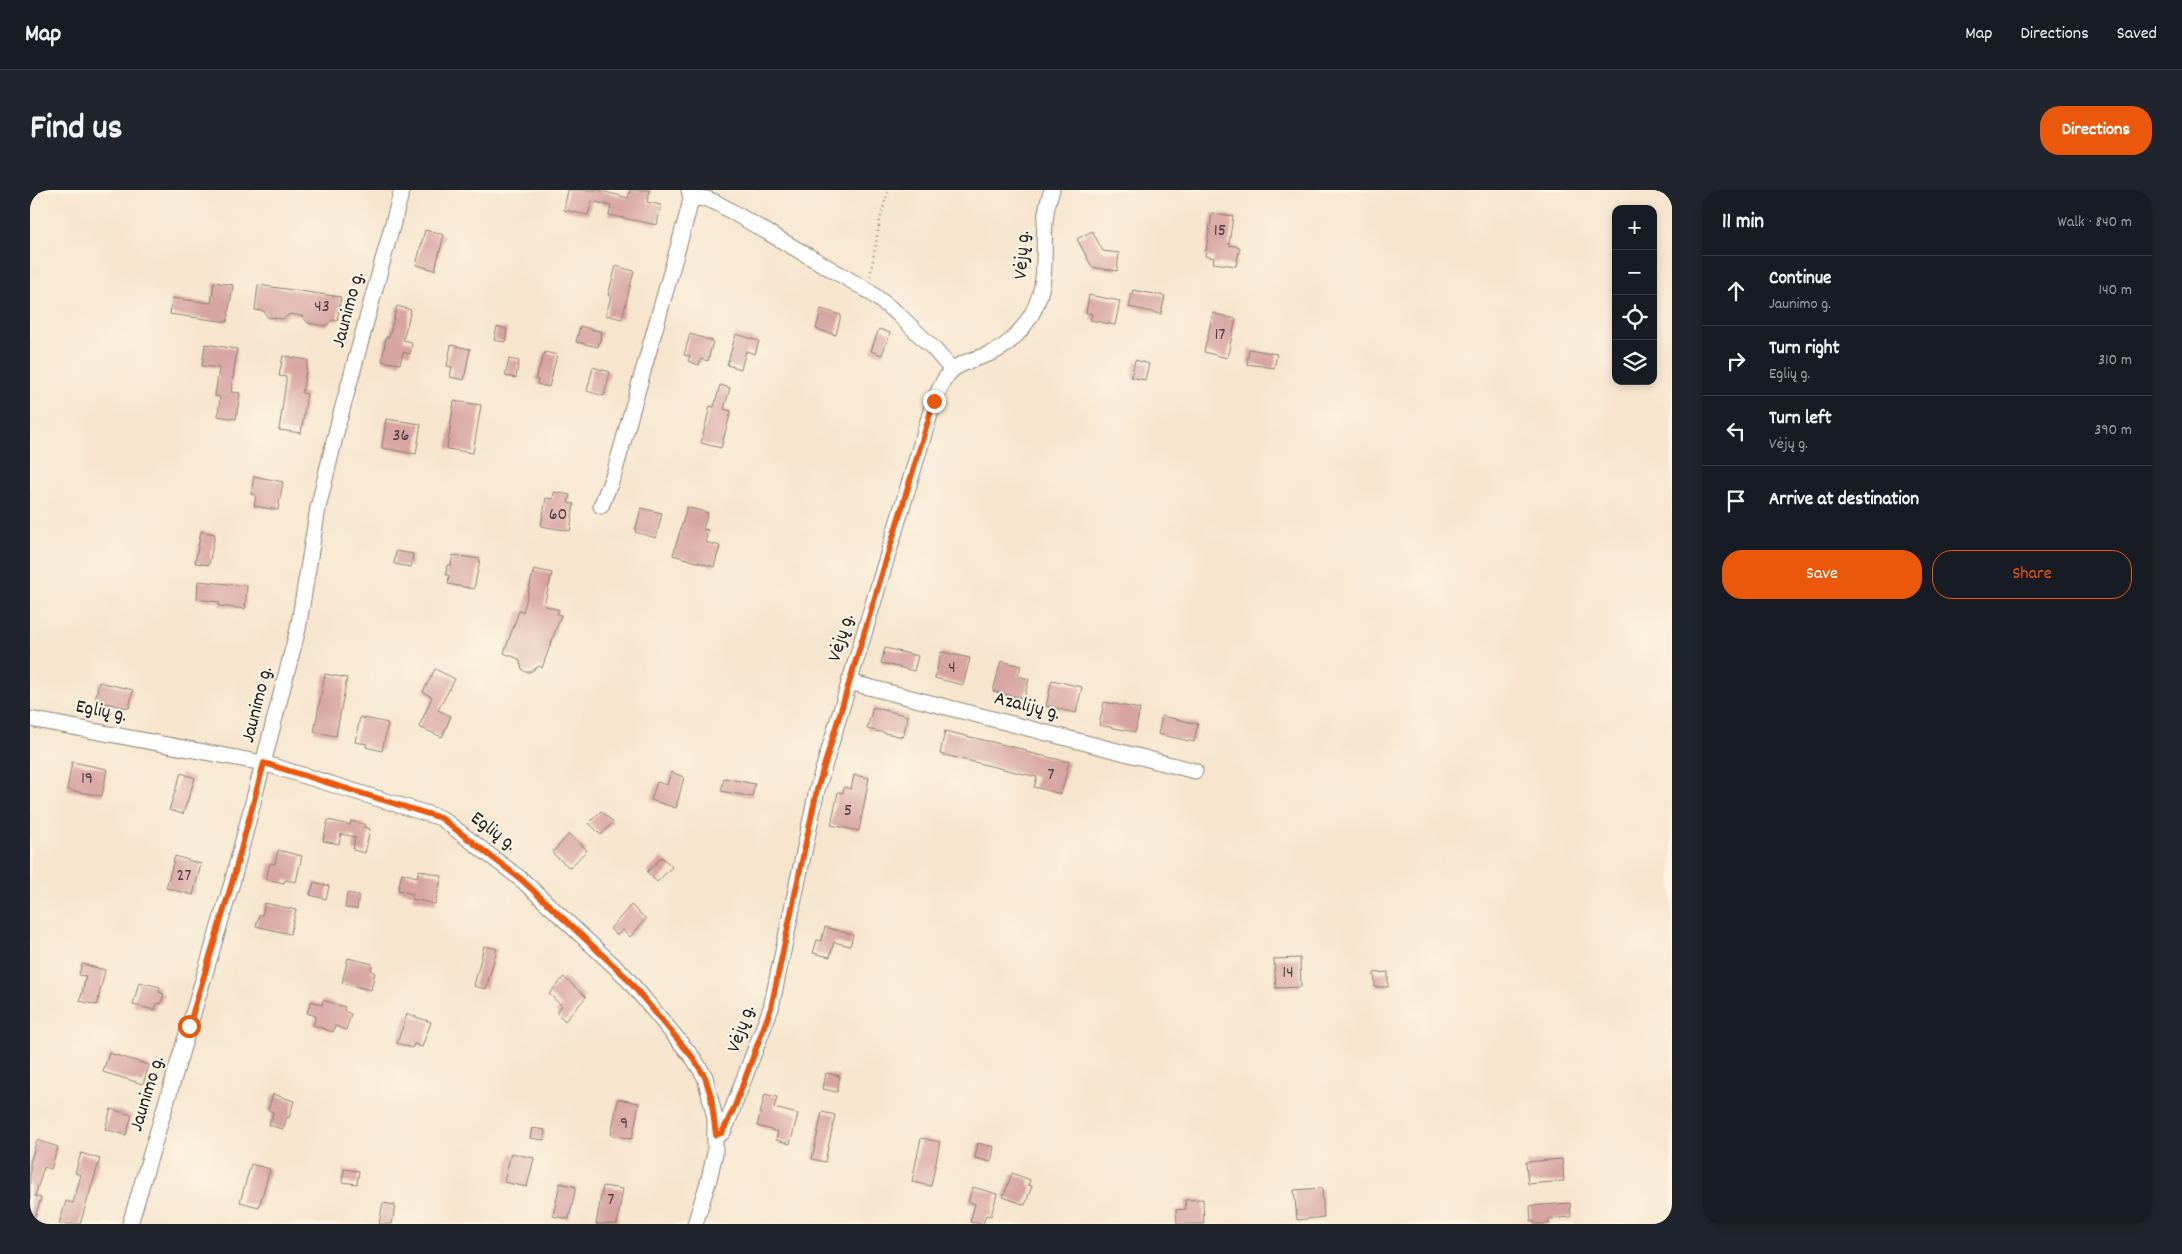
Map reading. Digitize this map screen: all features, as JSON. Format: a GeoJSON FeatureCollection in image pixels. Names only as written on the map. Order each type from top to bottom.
{"type":"FeatureCollection","features":[{"type":"Feature","properties":{"kind":"street","name":"Jaunimo g."},"geometry":{"type":"LineString","coordinates":[[130,1224],[232,883],[264,763],[298,629],[318,508],[339,421],[402,190]]}},
{"type":"Feature","properties":{"kind":"street","name":"Vėjų g."},"geometry":{"type":"LineString","coordinates":[[716,1135],[722,1133],[726,1126],[771,1008],[817,790],[934,401],[943,381],[952,370],[962,364],[990,354],[1011,341],[1027,322],[1039,301],[1044,281],[1045,224],[1048,201],[1052,190]]}},
{"type":"Feature","properties":{"kind":"street"},"geometry":{"type":"LineString","coordinates":[[601,506],[614,474],[690,194],[724,207],[867,290],[898,314],[934,349],[952,370]]}},
{"type":"Feature","properties":{"kind":"street","name":"Azalijų g."},"geometry":{"type":"LineString","coordinates":[[849,682],[1195,771]]}},
{"type":"Feature","properties":{"kind":"street","name":"Eglių g."},"geometry":{"type":"LineString","coordinates":[[30,719],[264,763],[441,818],[522,880],[625,976],[694,1059],[705,1077],[711,1096],[716,1135],[710,1179],[695,1224]]}},
{"type":"Feature","properties":{"kind":"path"},"geometry":{"type":"LineString","coordinates":[[867,290],[880,220],[888,190]]}},
{"type":"Feature","properties":{"kind":"building"},"geometry":{"type":"Polygon","coordinates":[[[568,190],[598,190],[628,198],[630,190],[650,190],[647,202],[661,205],[657,225],[609,215],[611,206],[592,201],[588,215],[564,210],[568,190]]]}},
{"type":"Feature","properties":{"kind":"building"},"geometry":{"type":"Polygon","coordinates":[[[1212,213],[1233,216],[1229,245],[1240,247],[1236,266],[1213,263],[1214,258],[1205,256],[1212,213]]]}},
{"type":"Feature","properties":{"kind":"building"},"geometry":{"type":"Polygon","coordinates":[[[425,230],[444,235],[435,270],[416,265],[425,230]]]}},
{"type":"Feature","properties":{"kind":"building"},"geometry":{"type":"Polygon","coordinates":[[[1092,231],[1103,251],[1119,253],[1117,271],[1092,267],[1077,239],[1092,231]]]}},
{"type":"Feature","properties":{"kind":"building"},"geometry":{"type":"Polygon","coordinates":[[[616,266],[634,271],[622,319],[606,315],[611,296],[608,295],[616,266]]]}},
{"type":"Feature","properties":{"kind":"building"},"geometry":{"type":"Polygon","coordinates":[[[214,282],[233,285],[227,322],[170,314],[172,298],[211,303],[214,282]]]}},
{"type":"Feature","properties":{"kind":"building"},"geometry":{"type":"Polygon","coordinates":[[[258,285],[341,297],[337,321],[332,320],[326,326],[308,323],[302,316],[290,314],[283,319],[267,317],[264,311],[255,310],[258,285]]]}},
{"type":"Feature","properties":{"kind":"building"},"geometry":{"type":"Polygon","coordinates":[[[1133,290],[1165,296],[1161,314],[1129,307],[1133,290]]]}},
{"type":"Feature","properties":{"kind":"building"},"geometry":{"type":"Polygon","coordinates":[[[1089,295],[1120,301],[1115,325],[1090,320],[1092,314],[1086,313],[1089,295]]]}},
{"type":"Feature","properties":{"kind":"building"},"geometry":{"type":"Polygon","coordinates":[[[397,306],[411,310],[403,340],[412,342],[410,354],[403,352],[400,364],[382,361],[386,337],[389,337],[397,306]]]}},
{"type":"Feature","properties":{"kind":"building"},"geometry":{"type":"Polygon","coordinates":[[[821,309],[841,315],[836,335],[816,329],[821,309]]]}},
{"type":"Feature","properties":{"kind":"building"},"geometry":{"type":"Polygon","coordinates":[[[1213,313],[1236,319],[1227,358],[1204,352],[1213,313]]]}},
{"type":"Feature","properties":{"kind":"building"},"geometry":{"type":"Polygon","coordinates":[[[580,326],[602,332],[598,347],[576,342],[580,326]]]}},
{"type":"Feature","properties":{"kind":"building"},"geometry":{"type":"Polygon","coordinates":[[[497,327],[507,329],[505,342],[494,340],[497,327]]]}},
{"type":"Feature","properties":{"kind":"building"},"geometry":{"type":"Polygon","coordinates":[[[879,329],[890,333],[882,355],[871,351],[879,329]]]}},
{"type":"Feature","properties":{"kind":"building"},"geometry":{"type":"Polygon","coordinates":[[[690,334],[713,341],[708,361],[701,359],[699,365],[688,361],[690,356],[684,355],[690,334]]]}},
{"type":"Feature","properties":{"kind":"building"},"geometry":{"type":"Polygon","coordinates":[[[736,334],[759,341],[755,354],[746,351],[741,369],[727,365],[736,334]]]}},
{"type":"Feature","properties":{"kind":"building"},"geometry":{"type":"Polygon","coordinates":[[[205,344],[237,349],[231,392],[240,393],[236,419],[218,416],[220,397],[215,396],[219,368],[202,366],[205,344]]]}},
{"type":"Feature","properties":{"kind":"building"},"geometry":{"type":"Polygon","coordinates":[[[451,345],[470,349],[464,380],[450,377],[452,367],[447,366],[451,345]]]}},
{"type":"Feature","properties":{"kind":"building"},"geometry":{"type":"Polygon","coordinates":[[[1249,349],[1277,354],[1274,368],[1247,364],[1249,349]]]}},
{"type":"Feature","properties":{"kind":"building"},"geometry":{"type":"Polygon","coordinates":[[[545,352],[557,355],[549,387],[537,384],[538,380],[535,379],[545,352]]]}},
{"type":"Feature","properties":{"kind":"building"},"geometry":{"type":"Polygon","coordinates":[[[283,356],[308,360],[302,393],[307,394],[301,433],[279,430],[286,382],[286,377],[279,376],[283,356]]]}},
{"type":"Feature","properties":{"kind":"building"},"geometry":{"type":"Polygon","coordinates":[[[509,359],[519,361],[516,378],[505,376],[509,359]]]}},
{"type":"Feature","properties":{"kind":"building"},"geometry":{"type":"Polygon","coordinates":[[[1135,360],[1149,364],[1145,380],[1131,377],[1135,360]]]}},
{"type":"Feature","properties":{"kind":"building"},"geometry":{"type":"Polygon","coordinates":[[[593,367],[610,372],[604,396],[587,391],[593,367]]]}},
{"type":"Feature","properties":{"kind":"building"},"geometry":{"type":"Polygon","coordinates":[[[720,385],[730,388],[724,409],[731,411],[721,448],[701,443],[710,406],[714,407],[720,385]]]}},
{"type":"Feature","properties":{"kind":"building"},"geometry":{"type":"Polygon","coordinates":[[[454,401],[481,405],[473,453],[447,449],[454,401]]]}},
{"type":"Feature","properties":{"kind":"building"},"geometry":{"type":"Polygon","coordinates":[[[386,419],[421,424],[416,454],[382,448],[386,419]]]}},
{"type":"Feature","properties":{"kind":"building"},"geometry":{"type":"Polygon","coordinates":[[[254,476],[283,482],[278,510],[254,506],[256,495],[251,494],[254,476]]]}},
{"type":"Feature","properties":{"kind":"building"},"geometry":{"type":"Polygon","coordinates":[[[554,492],[570,495],[568,503],[574,504],[570,531],[541,526],[546,498],[553,499],[554,492]]]}},
{"type":"Feature","properties":{"kind":"building"},"geometry":{"type":"Polygon","coordinates":[[[687,507],[708,513],[703,529],[708,530],[705,542],[720,546],[714,567],[673,555],[687,507]]]}},
{"type":"Feature","properties":{"kind":"building"},"geometry":{"type":"Polygon","coordinates":[[[641,508],[662,513],[656,538],[635,532],[641,508]]]}},
{"type":"Feature","properties":{"kind":"building"},"geometry":{"type":"Polygon","coordinates":[[[201,531],[215,534],[209,565],[195,563],[201,531]]]}},
{"type":"Feature","properties":{"kind":"building"},"geometry":{"type":"Polygon","coordinates":[[[396,551],[413,554],[411,567],[394,564],[396,551]]]}},
{"type":"Feature","properties":{"kind":"building"},"geometry":{"type":"Polygon","coordinates":[[[453,555],[480,559],[474,589],[448,584],[449,575],[446,575],[447,565],[451,565],[453,555]]]}},
{"type":"Feature","properties":{"kind":"building"},"geometry":{"type":"Polygon","coordinates":[[[534,569],[552,573],[544,605],[559,610],[557,614],[561,615],[542,668],[539,666],[530,672],[525,672],[519,659],[504,653],[519,611],[523,612],[534,569]]]}},
{"type":"Feature","properties":{"kind":"building"},"geometry":{"type":"Polygon","coordinates":[[[198,581],[247,586],[245,609],[219,606],[219,602],[197,599],[198,581]]]}},
{"type":"Feature","properties":{"kind":"building"},"geometry":{"type":"Polygon","coordinates":[[[885,648],[918,656],[914,671],[881,663],[885,648]]]}},
{"type":"Feature","properties":{"kind":"building"},"geometry":{"type":"Polygon","coordinates":[[[941,652],[970,658],[963,685],[935,678],[941,652]]]}},
{"type":"Feature","properties":{"kind":"building"},"geometry":{"type":"Polygon","coordinates":[[[1001,661],[1021,666],[1018,676],[1029,679],[1024,699],[993,691],[1001,661]]]}},
{"type":"Feature","properties":{"kind":"building"},"geometry":{"type":"Polygon","coordinates":[[[435,669],[455,679],[438,710],[451,716],[442,737],[419,727],[432,697],[423,692],[435,669]]]}},
{"type":"Feature","properties":{"kind":"building"},"geometry":{"type":"Polygon","coordinates":[[[325,674],[347,678],[336,736],[314,732],[325,674]]]}},
{"type":"Feature","properties":{"kind":"building"},"geometry":{"type":"Polygon","coordinates":[[[1052,680],[1082,687],[1076,713],[1046,706],[1052,680]]]}},
{"type":"Feature","properties":{"kind":"building"},"geometry":{"type":"Polygon","coordinates":[[[99,682],[133,690],[129,708],[95,701],[99,682]]]}},
{"type":"Feature","properties":{"kind":"building"},"geometry":{"type":"Polygon","coordinates":[[[1104,702],[1140,709],[1135,732],[1099,725],[1104,702]]]}},
{"type":"Feature","properties":{"kind":"building"},"geometry":{"type":"Polygon","coordinates":[[[873,707],[908,716],[903,737],[867,729],[873,707]]]}},
{"type":"Feature","properties":{"kind":"building"},"geometry":{"type":"Polygon","coordinates":[[[1162,716],[1198,724],[1194,742],[1158,734],[1162,716]]]}},
{"type":"Feature","properties":{"kind":"building"},"geometry":{"type":"Polygon","coordinates":[[[360,717],[388,723],[382,751],[366,747],[367,744],[355,742],[360,717]]]}},
{"type":"Feature","properties":{"kind":"building"},"geometry":{"type":"Polygon","coordinates":[[[945,731],[1069,762],[1061,794],[1034,787],[1037,777],[940,754],[945,731]]]}},
{"type":"Feature","properties":{"kind":"building"},"geometry":{"type":"Polygon","coordinates":[[[72,762],[107,769],[102,796],[67,790],[72,762]]]}},
{"type":"Feature","properties":{"kind":"building"},"geometry":{"type":"Polygon","coordinates":[[[671,772],[684,777],[676,808],[651,800],[657,782],[667,785],[671,772]]]}},
{"type":"Feature","properties":{"kind":"building"},"geometry":{"type":"Polygon","coordinates":[[[181,773],[195,778],[183,814],[169,810],[181,773]]]}},
{"type":"Feature","properties":{"kind":"building"},"geometry":{"type":"Polygon","coordinates":[[[854,775],[869,778],[859,831],[831,825],[838,792],[843,793],[844,787],[851,789],[854,775]]]}},
{"type":"Feature","properties":{"kind":"building"},"geometry":{"type":"Polygon","coordinates":[[[724,778],[755,784],[752,797],[721,791],[724,778]]]}},
{"type":"Feature","properties":{"kind":"building"},"geometry":{"type":"Polygon","coordinates":[[[601,811],[613,822],[601,835],[589,823],[601,811]]]}},
{"type":"Feature","properties":{"kind":"building"},"geometry":{"type":"Polygon","coordinates":[[[328,820],[350,825],[351,821],[364,824],[364,827],[370,829],[365,853],[353,850],[355,837],[341,834],[339,844],[323,841],[328,820]]]}},
{"type":"Feature","properties":{"kind":"building"},"geometry":{"type":"Polygon","coordinates":[[[569,834],[587,850],[570,868],[552,853],[569,834]]]}},
{"type":"Feature","properties":{"kind":"building"},"geometry":{"type":"Polygon","coordinates":[[[278,850],[302,856],[296,882],[285,880],[284,883],[266,879],[270,863],[275,864],[278,850]]]}},
{"type":"Feature","properties":{"kind":"building"},"geometry":{"type":"Polygon","coordinates":[[[175,856],[201,864],[193,895],[166,888],[175,856]]]}},
{"type":"Feature","properties":{"kind":"building"},"geometry":{"type":"Polygon","coordinates":[[[662,857],[672,867],[657,882],[647,872],[662,857]]]}},
{"type":"Feature","properties":{"kind":"building"},"geometry":{"type":"Polygon","coordinates":[[[419,870],[442,876],[435,904],[412,899],[413,894],[398,890],[402,873],[417,877],[419,870]]]}},
{"type":"Feature","properties":{"kind":"building"},"geometry":{"type":"Polygon","coordinates":[[[314,882],[329,886],[326,899],[310,895],[314,882]]]}},
{"type":"Feature","properties":{"kind":"building"},"geometry":{"type":"Polygon","coordinates":[[[347,893],[359,895],[357,909],[345,908],[347,893]]]}},
{"type":"Feature","properties":{"kind":"building"},"geometry":{"type":"Polygon","coordinates":[[[265,903],[296,910],[290,934],[256,926],[259,915],[262,915],[265,903]]]}},
{"type":"Feature","properties":{"kind":"building"},"geometry":{"type":"Polygon","coordinates":[[[631,905],[646,919],[630,937],[623,930],[617,935],[610,929],[631,905]]]}},
{"type":"Feature","properties":{"kind":"building"},"geometry":{"type":"Polygon","coordinates":[[[825,927],[853,935],[850,946],[834,942],[830,957],[813,953],[817,940],[821,941],[825,927]]]}},
{"type":"Feature","properties":{"kind":"building"},"geometry":{"type":"Polygon","coordinates":[[[484,946],[497,949],[486,989],[474,986],[484,946]]]}},
{"type":"Feature","properties":{"kind":"building"},"geometry":{"type":"Polygon","coordinates":[[[348,958],[372,964],[371,971],[375,973],[371,990],[342,983],[348,958]]]}},
{"type":"Feature","properties":{"kind":"building"},"geometry":{"type":"Polygon","coordinates":[[[1300,958],[1301,987],[1276,988],[1274,959],[1300,958]]]}},
{"type":"Feature","properties":{"kind":"building"},"geometry":{"type":"Polygon","coordinates":[[[82,964],[105,970],[97,1005],[80,1001],[86,976],[79,975],[82,964]]]}},
{"type":"Feature","properties":{"kind":"building"},"geometry":{"type":"Polygon","coordinates":[[[1388,972],[1388,987],[1375,987],[1374,973],[1388,972]]]}},
{"type":"Feature","properties":{"kind":"building"},"geometry":{"type":"Polygon","coordinates":[[[564,977],[586,997],[565,1021],[556,1012],[562,1006],[549,994],[564,977]]]}},
{"type":"Feature","properties":{"kind":"building"},"geometry":{"type":"Polygon","coordinates":[[[139,982],[160,987],[159,992],[164,994],[161,1004],[157,1003],[155,1010],[133,1005],[139,982]]]}},
{"type":"Feature","properties":{"kind":"building"},"geometry":{"type":"Polygon","coordinates":[[[323,1000],[345,1007],[344,1011],[351,1014],[346,1030],[335,1026],[333,1032],[313,1025],[316,1016],[307,1013],[311,1001],[322,1005],[323,1000]]]}},
{"type":"Feature","properties":{"kind":"building"},"geometry":{"type":"Polygon","coordinates":[[[407,1014],[431,1022],[422,1047],[414,1044],[412,1048],[397,1043],[407,1014]]]}},
{"type":"Feature","properties":{"kind":"building"},"geometry":{"type":"Polygon","coordinates":[[[109,1053],[149,1065],[143,1084],[103,1072],[109,1053]]]}},
{"type":"Feature","properties":{"kind":"building"},"geometry":{"type":"Polygon","coordinates":[[[826,1073],[840,1076],[837,1092],[823,1089],[826,1073]]]}},
{"type":"Feature","properties":{"kind":"building"},"geometry":{"type":"Polygon","coordinates":[[[273,1094],[294,1101],[289,1118],[287,1117],[283,1129],[269,1125],[273,1112],[268,1110],[273,1094]]]}},
{"type":"Feature","properties":{"kind":"building"},"geometry":{"type":"Polygon","coordinates":[[[765,1094],[777,1097],[774,1108],[798,1114],[790,1144],[776,1140],[778,1132],[757,1126],[765,1094]]]}},
{"type":"Feature","properties":{"kind":"building"},"geometry":{"type":"Polygon","coordinates":[[[618,1099],[639,1103],[632,1139],[611,1135],[618,1099]]]}},
{"type":"Feature","properties":{"kind":"building"},"geometry":{"type":"Polygon","coordinates":[[[111,1109],[132,1115],[126,1135],[105,1129],[111,1109]]]}},
{"type":"Feature","properties":{"kind":"building"},"geometry":{"type":"Polygon","coordinates":[[[822,1112],[835,1115],[825,1162],[812,1159],[822,1112]]]}},
{"type":"Feature","properties":{"kind":"building"},"geometry":{"type":"Polygon","coordinates":[[[532,1128],[545,1130],[544,1140],[530,1138],[532,1128]]]}},
{"type":"Feature","properties":{"kind":"building"},"geometry":{"type":"Polygon","coordinates":[[[921,1138],[940,1142],[931,1186],[912,1182],[921,1138]]]}},
{"type":"Feature","properties":{"kind":"building"},"geometry":{"type":"Polygon","coordinates":[[[37,1140],[58,1147],[51,1169],[44,1167],[35,1196],[41,1198],[33,1224],[30,1224],[30,1163],[37,1140]]]}},
{"type":"Feature","properties":{"kind":"building"},"geometry":{"type":"Polygon","coordinates":[[[978,1143],[994,1147],[991,1162],[975,1158],[978,1143]]]}},
{"type":"Feature","properties":{"kind":"building"},"geometry":{"type":"Polygon","coordinates":[[[81,1153],[100,1159],[80,1224],[59,1224],[66,1201],[73,1203],[81,1175],[75,1173],[81,1153]]]}},
{"type":"Feature","properties":{"kind":"building"},"geometry":{"type":"Polygon","coordinates":[[[511,1153],[534,1158],[527,1187],[504,1182],[511,1153]]]}},
{"type":"Feature","properties":{"kind":"building"},"geometry":{"type":"Polygon","coordinates":[[[1562,1159],[1564,1181],[1528,1184],[1526,1162],[1562,1159]]]}},
{"type":"Feature","properties":{"kind":"building"},"geometry":{"type":"Polygon","coordinates":[[[251,1164],[270,1169],[259,1207],[240,1202],[251,1164]]]}},
{"type":"Feature","properties":{"kind":"building"},"geometry":{"type":"Polygon","coordinates":[[[344,1169],[359,1171],[357,1184],[342,1182],[344,1169]]]}},
{"type":"Feature","properties":{"kind":"building"},"geometry":{"type":"Polygon","coordinates":[[[1012,1173],[1030,1180],[1028,1185],[1032,1186],[1025,1205],[1003,1197],[1012,1173]]]}},
{"type":"Feature","properties":{"kind":"building"},"geometry":{"type":"Polygon","coordinates":[[[560,1183],[576,1187],[569,1219],[553,1216],[560,1183]]]}},
{"type":"Feature","properties":{"kind":"building"},"geometry":{"type":"Polygon","coordinates":[[[603,1186],[623,1189],[617,1224],[596,1224],[603,1186]]]}},
{"type":"Feature","properties":{"kind":"building"},"geometry":{"type":"Polygon","coordinates":[[[973,1187],[997,1194],[991,1216],[986,1215],[983,1224],[970,1222],[975,1204],[968,1202],[973,1187]]]}},
{"type":"Feature","properties":{"kind":"building"},"geometry":{"type":"Polygon","coordinates":[[[1322,1188],[1324,1217],[1297,1220],[1294,1190],[1322,1188]]]}},
{"type":"Feature","properties":{"kind":"building"},"geometry":{"type":"Polygon","coordinates":[[[1203,1199],[1204,1224],[1177,1224],[1176,1210],[1186,1209],[1185,1200],[1203,1199]]]}},
{"type":"Feature","properties":{"kind":"building"},"geometry":{"type":"Polygon","coordinates":[[[383,1203],[395,1205],[392,1224],[379,1224],[383,1203]]]}},
{"type":"Feature","properties":{"kind":"building"},"geometry":{"type":"Polygon","coordinates":[[[1570,1203],[1571,1217],[1549,1219],[1549,1224],[1534,1224],[1534,1221],[1531,1222],[1530,1206],[1570,1203]]]}},
{"type":"Feature","properties":{"kind":"route"},"geometry":{"type":"LineString","coordinates":[[189,1026],[232,883],[264,763],[350,788],[441,818],[522,880],[625,976],[694,1059],[705,1077],[711,1096],[716,1135],[722,1133],[749,1071],[771,1008],[780,975],[794,896],[817,790],[934,401]]}}]}
